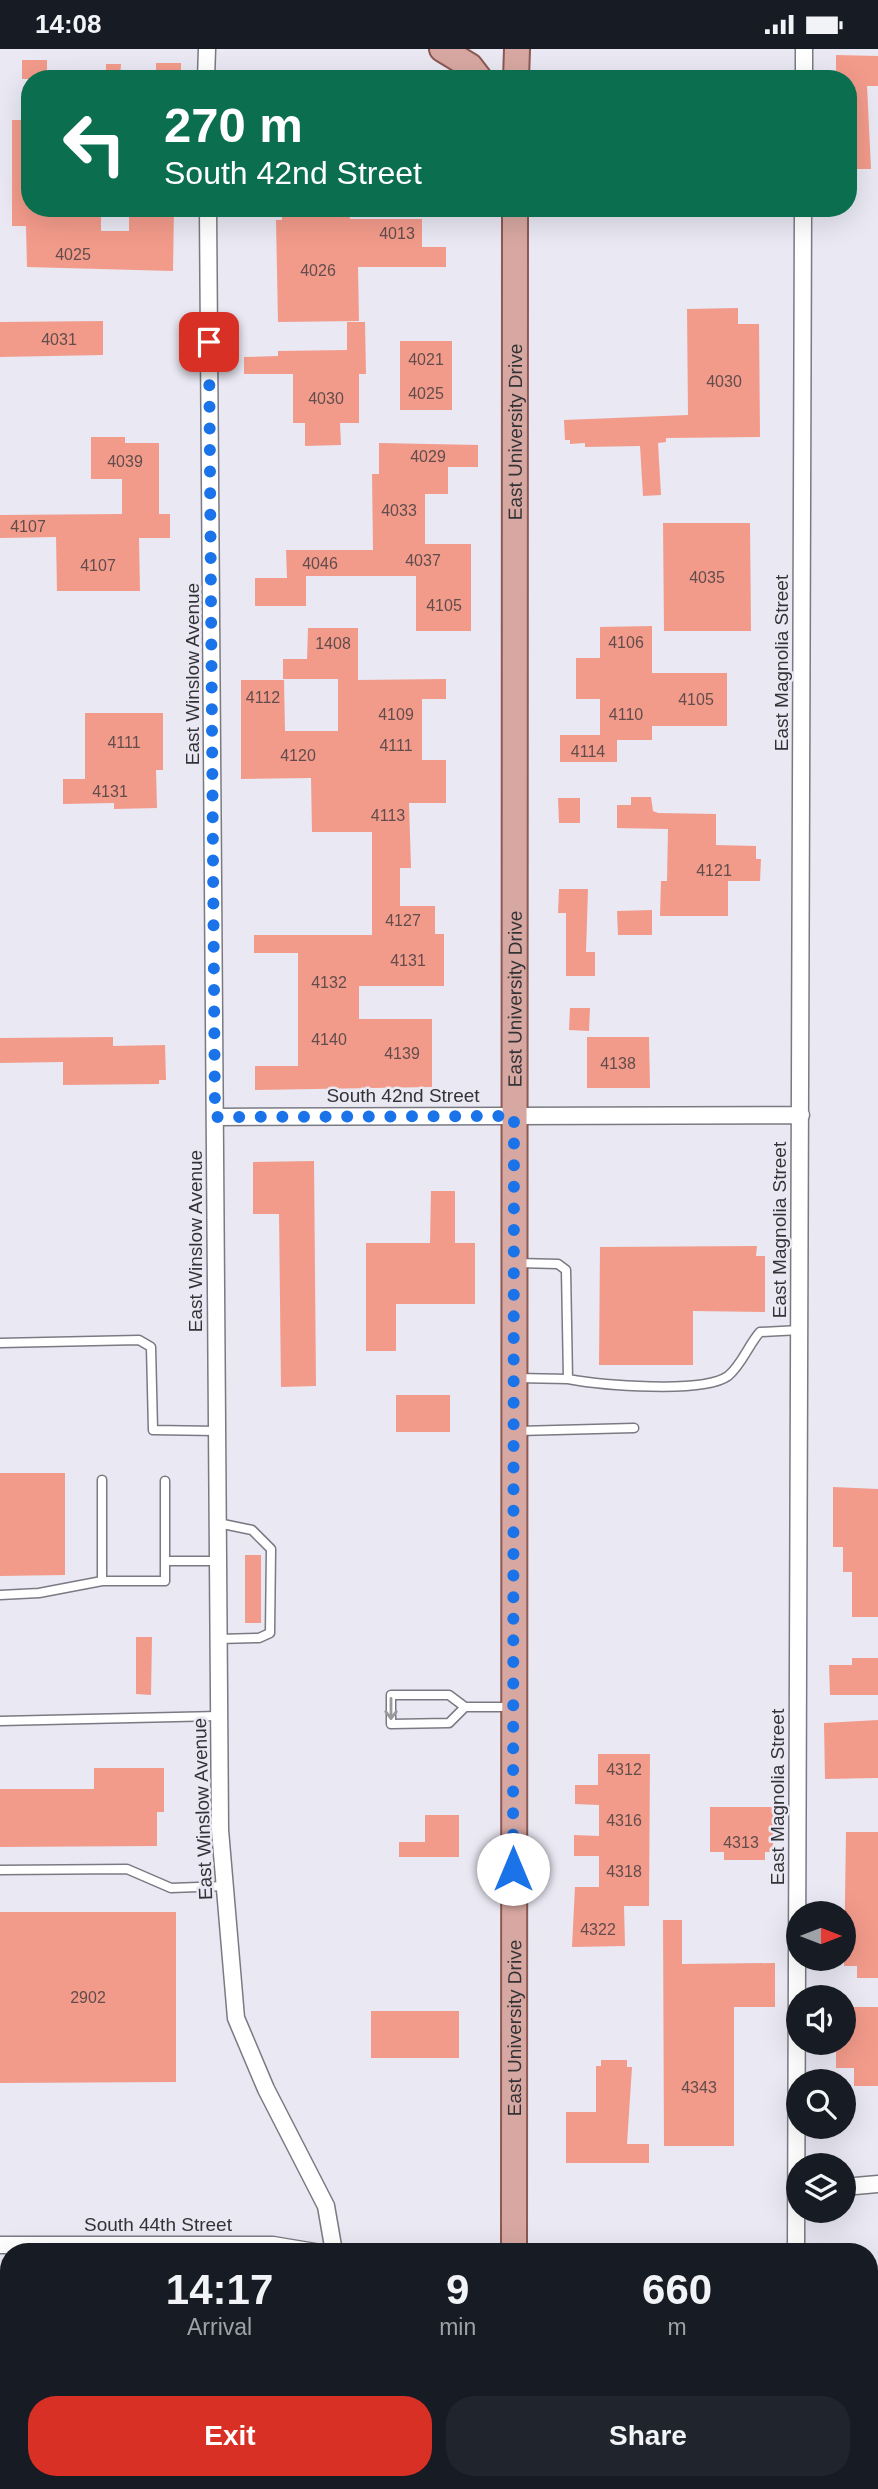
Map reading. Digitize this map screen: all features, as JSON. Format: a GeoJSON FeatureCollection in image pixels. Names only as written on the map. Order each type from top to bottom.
{"type":"FeatureCollection","features":[{"type":"Feature","properties":{"kind":"main road"},"geometry":{"type":"LineString","coordinates":[[442,49],[473,70]]}},
{"type":"Feature","properties":{"kind":"main road"},"geometry":{"type":"LineString","coordinates":[[516,49],[516,70]]}},
{"type":"Feature","properties":{"kind":"main road","name":"East University Drive"},"geometry":{"type":"LineString","coordinates":[[514,2243],[515,217]]}},
{"type":"Feature","properties":{"kind":"street"},"geometry":{"type":"LineString","coordinates":[[206,70],[207,49]]}},
{"type":"Feature","properties":{"kind":"street"},"geometry":{"type":"LineString","coordinates":[[804,49],[804,70]]}},
{"type":"Feature","properties":{"kind":"street","name":"East Winslow Avenue"},"geometry":{"type":"LineString","coordinates":[[208,217],[220,1830],[236,2018],[266,2089],[326,2206],[332,2243]]}},
{"type":"Feature","properties":{"kind":"street","name":"East Magnolia Street"},"geometry":{"type":"LineString","coordinates":[[798,2153],[803,217]]}},
{"type":"Feature","properties":{"kind":"street","name":"South 42nd Street"},"geometry":{"type":"LineString","coordinates":[[215,1117],[800,1115]]}},
{"type":"Feature","properties":{"kind":"street"},"geometry":{"type":"LineString","coordinates":[[856,2186],[878,2184]]}},
{"type":"Feature","properties":{"kind":"street","name":"East Magnolia Street"},"geometry":{"type":"LineString","coordinates":[[796,2243],[797,2223]]}},
{"type":"Feature","properties":{"kind":"lane"},"geometry":{"type":"LineString","coordinates":[[515,1263],[558,1264],[566,1270],[568,1379]]}},
{"type":"Feature","properties":{"kind":"lane"},"geometry":{"type":"LineString","coordinates":[[515,1378],[568,1379],[604,1385],[713,1384],[731,1374],[760,1332],[800,1330]]}},
{"type":"Feature","properties":{"kind":"lane"},"geometry":{"type":"LineString","coordinates":[[0,1343],[139,1341],[151,1347],[153,1430],[217,1431]]}},
{"type":"Feature","properties":{"kind":"lane"},"geometry":{"type":"LineString","coordinates":[[515,1431],[634,1428]]}},
{"type":"Feature","properties":{"kind":"lane"},"geometry":{"type":"LineString","coordinates":[[102,1480],[102,1581]]}},
{"type":"Feature","properties":{"kind":"lane"},"geometry":{"type":"LineString","coordinates":[[0,1595],[39,1593],[102,1581],[165,1581],[165,1481]]}},
{"type":"Feature","properties":{"kind":"lane"},"geometry":{"type":"LineString","coordinates":[[218,1523],[252,1530],[271,1549],[272,1619],[270,1633],[260,1638],[218,1639]]}},
{"type":"Feature","properties":{"kind":"lane"},"geometry":{"type":"LineString","coordinates":[[165,1561],[218,1561]]}},
{"type":"Feature","properties":{"kind":"lane"},"geometry":{"type":"LineString","coordinates":[[465,1707],[449,1723],[391,1724],[391,1695],[449,1695],[465,1707],[513,1707]]}},
{"type":"Feature","properties":{"kind":"lane"},"geometry":{"type":"LineString","coordinates":[[0,1721],[219,1716]]}},
{"type":"Feature","properties":{"kind":"lane"},"geometry":{"type":"LineString","coordinates":[[0,1870],[127,1869],[171,1888],[225,1886]]}},
{"type":"Feature","properties":{"kind":"building"},"geometry":{"type":"Polygon","coordinates":[[[836,55],[878,56],[878,86],[867,86],[871,169],[857,169],[857,70],[836,70],[836,55]]]}},
{"type":"Feature","properties":{"kind":"building"},"geometry":{"type":"Polygon","coordinates":[[[22,60],[47,60],[47,70],[22,70],[22,60]]]}},
{"type":"Feature","properties":{"kind":"building"},"geometry":{"type":"Polygon","coordinates":[[[156,63],[181,63],[181,70],[156,70],[156,63]]]}},
{"type":"Feature","properties":{"kind":"building"},"geometry":{"type":"Polygon","coordinates":[[[106,64],[121,64],[121,70],[106,70],[106,64]]]}},
{"type":"Feature","properties":{"kind":"building"},"geometry":{"type":"Polygon","coordinates":[[[12,120],[21,120],[21,217],[101,217],[101,231],[129,231],[129,217],[174,217],[173,271],[27,267],[26,226],[12,226],[12,120]]]}},
{"type":"Feature","properties":{"kind":"building"},"geometry":{"type":"Polygon","coordinates":[[[282,217],[422,219],[422,247],[446,247],[446,267],[358,267],[359,321],[278,322],[276,220],[282,220],[282,217]]]}},
{"type":"Feature","properties":{"kind":"building"},"geometry":{"type":"Polygon","coordinates":[[[738,308],[738,324],[759,324],[760,437],[666,438],[666,442],[658,443],[661,495],[643,496],[640,446],[585,447],[585,443],[570,444],[570,440],[565,440],[564,420],[688,415],[687,309],[738,308]]]}},
{"type":"Feature","properties":{"kind":"building"},"geometry":{"type":"Polygon","coordinates":[[[103,321],[103,355],[0,357],[0,322],[103,321]]]}},
{"type":"Feature","properties":{"kind":"building"},"geometry":{"type":"Polygon","coordinates":[[[347,322],[365,322],[366,374],[359,374],[359,423],[340,423],[341,445],[305,446],[305,423],[293,423],[293,374],[244,374],[244,357],[278,356],[278,351],[347,350],[347,322]]]}},
{"type":"Feature","properties":{"kind":"building"},"geometry":{"type":"Polygon","coordinates":[[[400,341],[452,341],[452,410],[400,410],[400,341]]]}},
{"type":"Feature","properties":{"kind":"building"},"geometry":{"type":"Polygon","coordinates":[[[91,437],[125,437],[125,443],[159,443],[159,514],[170,514],[170,538],[139,538],[140,591],[57,591],[56,537],[0,538],[0,515],[122,514],[122,479],[91,479],[91,437]]]}},
{"type":"Feature","properties":{"kind":"building"},"geometry":{"type":"Polygon","coordinates":[[[379,443],[478,445],[478,467],[448,467],[448,494],[425,494],[425,544],[471,544],[471,631],[416,631],[416,576],[306,576],[306,606],[255,606],[255,578],[287,578],[286,550],[373,550],[372,474],[379,474],[379,443]]]}},
{"type":"Feature","properties":{"kind":"building"},"geometry":{"type":"Polygon","coordinates":[[[663,523],[750,523],[751,631],[664,631],[663,523]]]}},
{"type":"Feature","properties":{"kind":"building"},"geometry":{"type":"Polygon","coordinates":[[[652,626],[652,673],[727,673],[727,726],[652,726],[652,740],[617,740],[617,762],[560,762],[560,735],[600,735],[600,699],[576,699],[576,658],[600,658],[600,627],[652,626]]]}},
{"type":"Feature","properties":{"kind":"building"},"geometry":{"type":"Polygon","coordinates":[[[308,628],[358,628],[358,680],[446,679],[446,699],[422,699],[422,760],[446,760],[446,803],[409,803],[411,868],[400,868],[400,906],[435,906],[435,934],[444,934],[444,986],[359,986],[359,1019],[432,1019],[432,1087],[255,1090],[255,1066],[298,1066],[298,953],[254,953],[254,935],[372,935],[372,832],[312,832],[311,778],[241,779],[241,680],[284,680],[285,731],[338,731],[338,679],[283,679],[283,659],[307,659],[308,628]]]}},
{"type":"Feature","properties":{"kind":"building"},"geometry":{"type":"Polygon","coordinates":[[[85,713],[163,713],[163,770],[156,770],[157,808],[114,809],[114,803],[63,804],[63,779],[85,779],[85,713]]]}},
{"type":"Feature","properties":{"kind":"building"},"geometry":{"type":"Polygon","coordinates":[[[631,797],[651,797],[653,811],[658,813],[716,814],[716,845],[756,846],[756,859],[761,859],[760,881],[728,881],[728,916],[660,916],[661,881],[667,881],[668,829],[617,828],[617,805],[631,805],[631,797]]]}},
{"type":"Feature","properties":{"kind":"building"},"geometry":{"type":"Polygon","coordinates":[[[558,798],[580,798],[580,823],[559,823],[558,798]]]}},
{"type":"Feature","properties":{"kind":"building"},"geometry":{"type":"Polygon","coordinates":[[[559,889],[588,889],[586,952],[595,952],[595,976],[566,976],[566,913],[558,913],[559,889]]]}},
{"type":"Feature","properties":{"kind":"building"},"geometry":{"type":"Polygon","coordinates":[[[652,910],[652,935],[618,935],[617,911],[652,910]]]}},
{"type":"Feature","properties":{"kind":"building"},"geometry":{"type":"Polygon","coordinates":[[[570,1008],[590,1008],[589,1031],[569,1030],[570,1008]]]}},
{"type":"Feature","properties":{"kind":"building"},"geometry":{"type":"Polygon","coordinates":[[[113,1037],[113,1046],[165,1045],[166,1080],[159,1080],[159,1084],[63,1085],[63,1062],[0,1063],[0,1038],[113,1037]]]}},
{"type":"Feature","properties":{"kind":"building"},"geometry":{"type":"Polygon","coordinates":[[[587,1037],[649,1037],[650,1088],[587,1088],[587,1037]]]}},
{"type":"Feature","properties":{"kind":"building"},"geometry":{"type":"Polygon","coordinates":[[[314,1161],[316,1386],[281,1387],[279,1214],[253,1214],[253,1162],[314,1161]]]}},
{"type":"Feature","properties":{"kind":"building"},"geometry":{"type":"Polygon","coordinates":[[[431,1191],[455,1191],[455,1243],[475,1243],[475,1304],[396,1304],[396,1351],[366,1351],[366,1243],[430,1243],[431,1191]]]}},
{"type":"Feature","properties":{"kind":"building"},"geometry":{"type":"Polygon","coordinates":[[[757,1246],[756,1256],[765,1256],[765,1312],[693,1311],[693,1365],[599,1365],[600,1247],[757,1246]]]}},
{"type":"Feature","properties":{"kind":"building"},"geometry":{"type":"Polygon","coordinates":[[[396,1395],[450,1395],[450,1432],[396,1432],[396,1395]]]}},
{"type":"Feature","properties":{"kind":"building"},"geometry":{"type":"Polygon","coordinates":[[[0,1473],[65,1473],[65,1575],[0,1576],[0,1473]]]}},
{"type":"Feature","properties":{"kind":"building"},"geometry":{"type":"Polygon","coordinates":[[[833,1487],[878,1489],[878,1617],[852,1617],[852,1572],[843,1572],[843,1547],[833,1547],[833,1487]]]}},
{"type":"Feature","properties":{"kind":"building"},"geometry":{"type":"Polygon","coordinates":[[[245,1555],[261,1555],[261,1623],[245,1623],[245,1555]]]}},
{"type":"Feature","properties":{"kind":"building"},"geometry":{"type":"Polygon","coordinates":[[[136,1637],[152,1637],[151,1695],[136,1694],[136,1637]]]}},
{"type":"Feature","properties":{"kind":"building"},"geometry":{"type":"Polygon","coordinates":[[[852,1658],[878,1658],[878,1695],[830,1695],[829,1665],[852,1665],[852,1658]]]}},
{"type":"Feature","properties":{"kind":"building"},"geometry":{"type":"Polygon","coordinates":[[[878,1720],[878,1778],[825,1779],[824,1723],[878,1720]]]}},
{"type":"Feature","properties":{"kind":"building"},"geometry":{"type":"Polygon","coordinates":[[[598,1754],[650,1754],[649,1906],[624,1906],[625,1946],[572,1947],[575,1887],[599,1887],[599,1856],[574,1856],[574,1835],[599,1836],[599,1805],[575,1804],[575,1785],[598,1785],[598,1754]]]}},
{"type":"Feature","properties":{"kind":"building"},"geometry":{"type":"Polygon","coordinates":[[[94,1768],[164,1768],[164,1812],[157,1812],[157,1846],[0,1847],[0,1789],[94,1789],[94,1768]]]}},
{"type":"Feature","properties":{"kind":"building"},"geometry":{"type":"Polygon","coordinates":[[[710,1807],[773,1807],[773,1852],[765,1852],[765,1860],[724,1860],[724,1852],[710,1852],[710,1807]]]}},
{"type":"Feature","properties":{"kind":"building"},"geometry":{"type":"Polygon","coordinates":[[[425,1815],[459,1815],[459,1857],[399,1857],[399,1842],[425,1842],[425,1815]]]}},
{"type":"Feature","properties":{"kind":"building"},"geometry":{"type":"Polygon","coordinates":[[[846,1832],[878,1832],[878,1978],[857,1978],[856,1901],[845,1901],[846,1832]]]}},
{"type":"Feature","properties":{"kind":"building"},"geometry":{"type":"Polygon","coordinates":[[[0,1912],[176,1912],[176,2082],[0,2083],[0,1912]]]}},
{"type":"Feature","properties":{"kind":"building"},"geometry":{"type":"Polygon","coordinates":[[[663,1920],[682,1920],[682,1964],[775,1963],[775,2007],[734,2007],[734,2146],[664,2146],[663,1920]]]}},
{"type":"Feature","properties":{"kind":"building"},"geometry":{"type":"Polygon","coordinates":[[[856,2007],[878,2007],[878,2086],[856,2086],[856,2069],[836,2068],[836,2055],[856,2055],[856,2007]]]}},
{"type":"Feature","properties":{"kind":"building"},"geometry":{"type":"Polygon","coordinates":[[[371,2011],[459,2011],[459,2058],[371,2058],[371,2011]]]}},
{"type":"Feature","properties":{"kind":"building"},"geometry":{"type":"Polygon","coordinates":[[[601,2060],[627,2060],[627,2067],[632,2067],[627,2144],[649,2144],[649,2163],[566,2163],[566,2112],[596,2112],[596,2066],[601,2066],[601,2060]]]}},
{"type":"Feature","properties":{"kind":"route"},"geometry":{"type":"LineString","coordinates":[[209,342],[213,551],[215,1117],[514,1116],[513,1869]]}}]}
